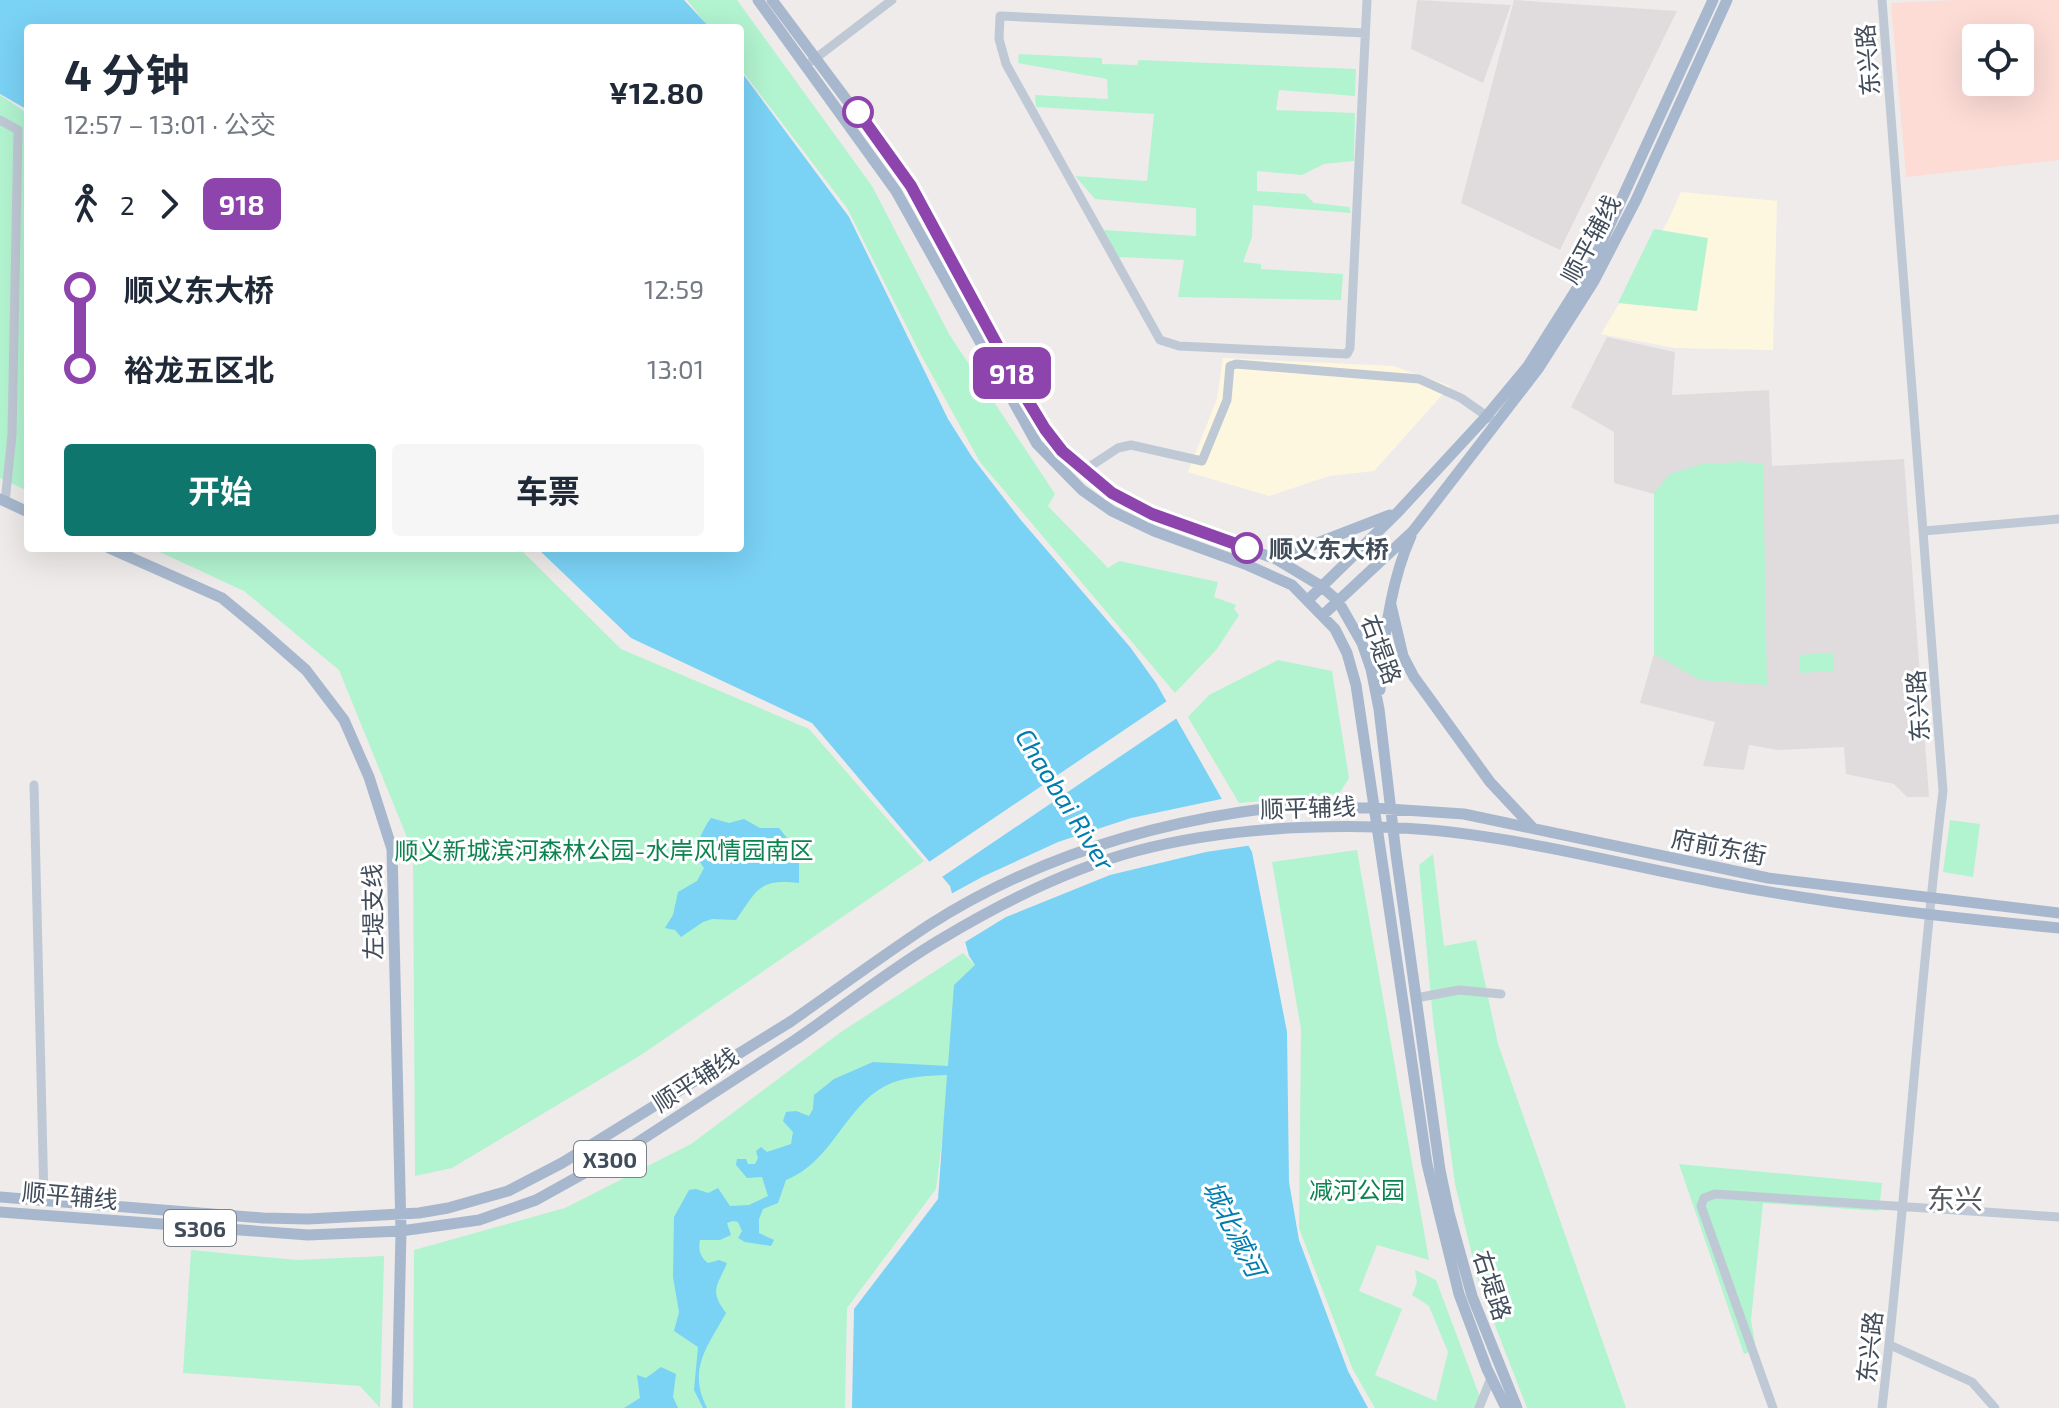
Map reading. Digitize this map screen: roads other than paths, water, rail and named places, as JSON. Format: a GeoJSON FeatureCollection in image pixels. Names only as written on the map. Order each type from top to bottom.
{"type":"FeatureCollection","features":[{"type":"Feature","properties":{"kind":"main road","name":"右堤路"},"geometry":{"type":"LineString","coordinates":[[758,0],[911,186],[1022,391],[1045,429],[1083,471],[1112,493],[1152,514],[1276,559],[1321,586],[1349,616],[1371,669],[1379,709],[1433,1126],[1449,1213],[1472,1296],[1517,1408]]}},
{"type":"Feature","properties":{"kind":"main road","name":"右堤路"},"geometry":{"type":"LineString","coordinates":[[772,0],[896,191],[1037,444],[1059,469],[1112,511],[1154,531],[1245,564],[1292,585],[1335,629],[1347,653],[1356,685],[1427,1164],[1459,1294],[1491,1378],[1506,1408]]}},
{"type":"Feature","properties":{"kind":"main road","name":"顺平辅线"},"geometry":{"type":"LineString","coordinates":[[1308,600],[1398,512],[1528,366],[1590,268],[1713,0]]}},
{"type":"Feature","properties":{"kind":"main road","name":"顺平辅线"},"geometry":{"type":"LineString","coordinates":[[1323,615],[1413,531],[1538,369],[1594,281],[1636,200],[1727,0]]}},
{"type":"Feature","properties":{"kind":"main road"},"geometry":{"type":"LineString","coordinates":[[2,500],[24,510]]}},
{"type":"Feature","properties":{"kind":"main road"},"geometry":{"type":"LineString","coordinates":[[1276,559],[1398,512]]}},
{"type":"Feature","properties":{"kind":"main road"},"geometry":{"type":"LineString","coordinates":[[1379,709],[1382,660],[1391,605],[1398,571],[1413,531]]}},
{"type":"Feature","properties":{"kind":"main road","name":"左堤支线"},"geometry":{"type":"LineString","coordinates":[[118,552],[222,598],[306,670],[344,720],[369,777],[392,849],[401,1231],[397,1408]]}},
{"type":"Feature","properties":{"kind":"main road"},"geometry":{"type":"LineString","coordinates":[[1391,605],[1403,656],[1414,677],[1490,782],[1534,829]]}},
{"type":"Feature","properties":{"kind":"main road","name":"顺平辅线"},"geometry":{"type":"LineString","coordinates":[[0,1197],[263,1218],[308,1219],[448,1208],[508,1191],[562,1163],[790,1022],[930,925],[1030,871],[1144,832],[1242,811],[1374,808]]}},
{"type":"Feature","properties":{"kind":"main road","name":"府前东街"},"geometry":{"type":"LineString","coordinates":[[1374,808],[1464,814],[1718,870],[2059,913]]}},
{"type":"Feature","properties":{"kind":"main road","name":"顺平辅线"},"geometry":{"type":"LineString","coordinates":[[0,1212],[308,1235],[401,1231],[479,1220],[536,1200],[626,1150],[798,1038],[940,940],[982,915],[1073,872],[1135,851],[1193,839],[1301,826],[1377,827]]}},
{"type":"Feature","properties":{"kind":"main road","name":"府前东街"},"geometry":{"type":"LineString","coordinates":[[1377,827],[1499,840],[1766,892],[1928,915],[2059,928]]}},
{"type":"Feature","properties":{"kind":"street"},"geometry":{"type":"LineString","coordinates":[[811,62],[892,0]]}},
{"type":"Feature","properties":{"kind":"street"},"geometry":{"type":"LineString","coordinates":[[1365,33],[1000,16],[999,39],[1006,64],[1160,340],[1179,346],[1347,354],[1350,348],[1367,0]]}},
{"type":"Feature","properties":{"kind":"street","name":"东兴路"},"geometry":{"type":"LineString","coordinates":[[1882,0],[1943,791],[1928,915],[1882,1408]]}},
{"type":"Feature","properties":{"kind":"street"},"geometry":{"type":"LineString","coordinates":[[0,120],[18,130],[12,435],[2,500]]}},
{"type":"Feature","properties":{"kind":"street"},"geometry":{"type":"LineString","coordinates":[[1083,471],[1118,448],[1131,445],[1202,461],[1227,400],[1230,366],[1236,364],[1419,379],[1461,398],[1497,423]]}},
{"type":"Feature","properties":{"kind":"street"},"geometry":{"type":"LineString","coordinates":[[1924,531],[2059,519]]}},
{"type":"Feature","properties":{"kind":"street"},"geometry":{"type":"LineString","coordinates":[[34,785],[44,1200]]}},
{"type":"Feature","properties":{"kind":"street"},"geometry":{"type":"LineString","coordinates":[[1416,998],[1459,990],[1501,994]]}},
{"type":"Feature","properties":{"kind":"street"},"geometry":{"type":"LineString","coordinates":[[1773,1408],[1701,1206],[1704,1198],[1715,1194],[2059,1217]]}},
{"type":"Feature","properties":{"kind":"street"},"geometry":{"type":"LineString","coordinates":[[1890,1345],[1972,1382],[1995,1408]]}},
{"type":"Feature","properties":{"kind":"street"},"geometry":{"type":"LineString","coordinates":[[1479,1408],[1491,1378]]}},
{"type":"Feature","properties":{"kind":"water"},"geometry":{"type":"Polygon","coordinates":[[[0,0],[684,0],[706,24],[24,24],[24,108],[0,94],[0,0]]]}},
{"type":"Feature","properties":{"kind":"water"},"geometry":{"type":"Polygon","coordinates":[[[744,75],[849,217],[948,419],[972,457],[1020,519],[1130,647],[1156,683],[1252,852],[1287,1032],[1289,1182],[1299,1240],[1348,1371],[1368,1408],[852,1408],[854,1309],[938,1199],[947,1075],[900,1080],[885,1086],[859,1107],[815,1161],[786,1180],[778,1203],[763,1209],[759,1233],[774,1240],[771,1246],[738,1238],[742,1231],[738,1222],[733,1221],[727,1223],[731,1235],[720,1240],[700,1240],[700,1253],[708,1263],[719,1260],[727,1263],[716,1288],[726,1313],[707,1347],[699,1370],[701,1394],[707,1408],[703,1408],[694,1390],[698,1347],[674,1331],[679,1312],[673,1277],[674,1217],[689,1190],[708,1193],[718,1188],[730,1206],[749,1205],[768,1196],[762,1177],[747,1178],[736,1165],[737,1159],[746,1159],[748,1164],[755,1164],[758,1158],[756,1151],[761,1147],[767,1152],[791,1144],[793,1132],[783,1121],[786,1112],[796,1111],[809,1116],[814,1095],[834,1079],[873,1062],[948,1066],[954,985],[975,965],[969,956],[950,886],[812,723],[631,638],[541,552],[744,552],[744,75]]]}},
{"type":"Feature","properties":{"kind":"water"},"geometry":{"type":"Polygon","coordinates":[[[711,818],[729,823],[744,819],[760,828],[779,828],[799,853],[799,883],[767,885],[754,894],[736,920],[712,919],[681,937],[675,930],[665,928],[673,915],[678,892],[697,881],[704,868],[693,852],[711,818]]]}},
{"type":"Feature","properties":{"kind":"water"},"geometry":{"type":"Polygon","coordinates":[[[661,1367],[676,1374],[673,1397],[678,1408],[624,1408],[640,1398],[637,1375],[646,1378],[661,1367]]]}},
{"type":"Feature","properties":{"kind":"place","name":"顺义东大桥"},"geometry":{"type":"Point","coordinates":[1247,548]}},
{"type":"Feature","properties":{"kind":"district","name":"东兴"},"geometry":{"type":"Point","coordinates":[1955,1198]}},
{"type":"Feature","properties":{"kind":"water label","name":"Chaobai River"},"geometry":{"type":"Point","coordinates":[1066,799]}},
{"type":"Feature","properties":{"kind":"water label","name":"城北减河"},"geometry":{"type":"Point","coordinates":[1235,1228]}},
{"type":"Feature","properties":{"kind":"park label","name":"顺义新城滨河森林公园-水岸风情园南区"},"geometry":{"type":"Point","coordinates":[604,849]}},
{"type":"Feature","properties":{"kind":"park label","name":"减河公园"},"geometry":{"type":"Point","coordinates":[1357,1189]}}]}
